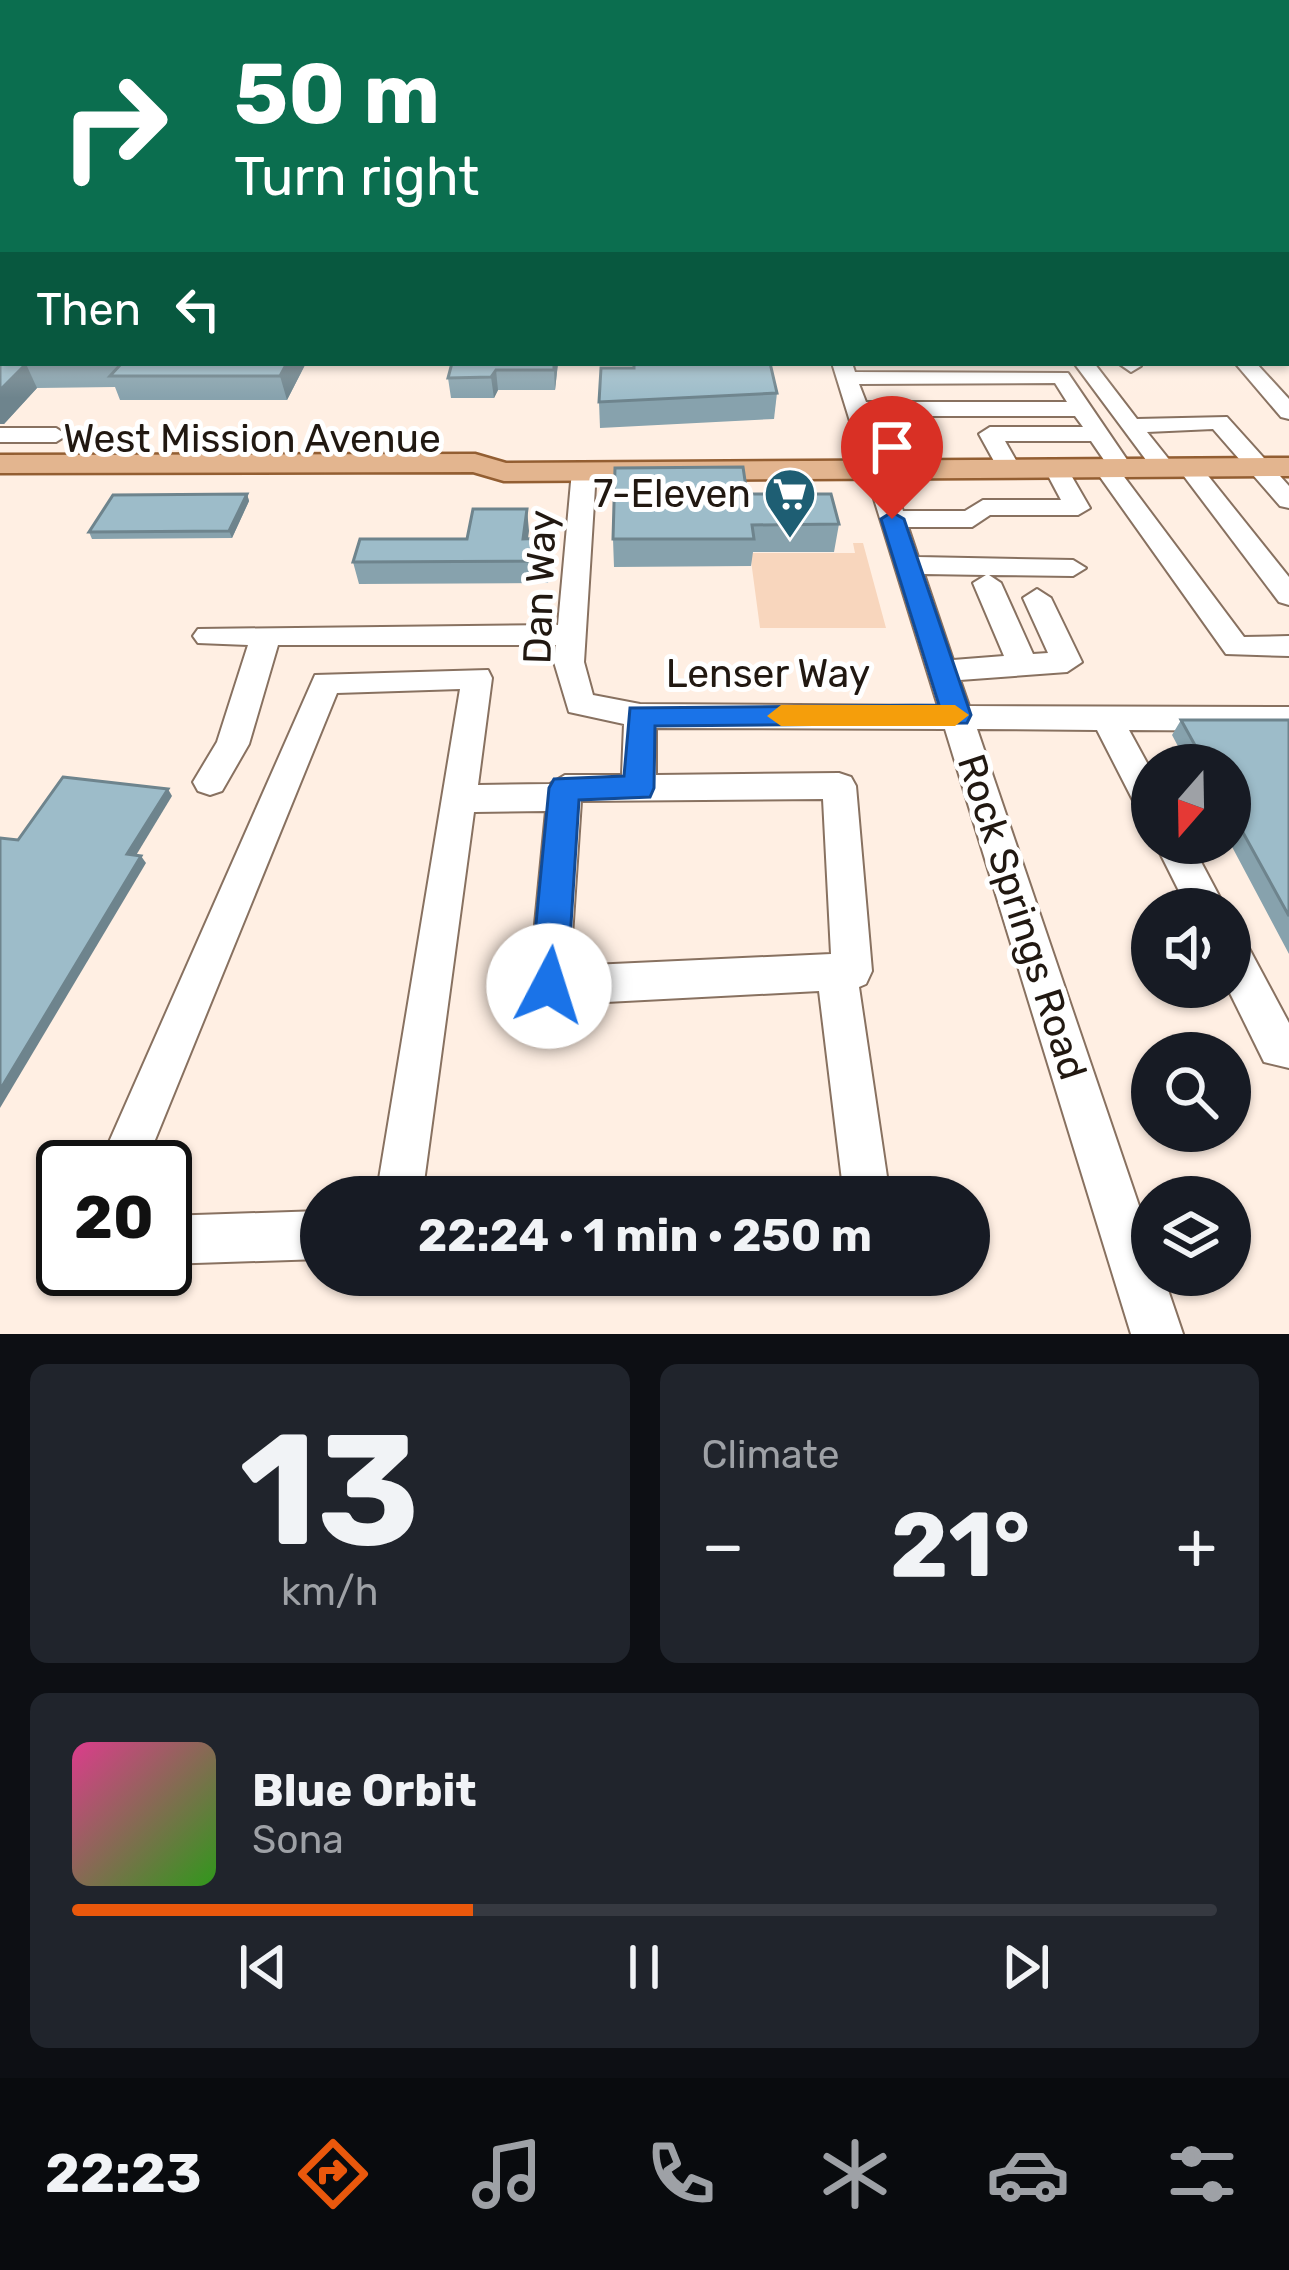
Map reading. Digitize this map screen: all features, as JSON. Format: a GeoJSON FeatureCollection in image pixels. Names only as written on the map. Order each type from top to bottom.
{"type":"FeatureCollection","features":[{"type":"Feature","properties":{"kind":"main road","name":"West Mission Avenue"},"geometry":{"type":"LineString","coordinates":[[0,464],[475,463],[504,472]]}},
{"type":"Feature","properties":{"kind":"main road","name":"West Mission Avenue"},"geometry":{"type":"LineString","coordinates":[[0,482],[477,480],[504,472],[585,471],[1275,467]]}},
{"type":"Feature","properties":{"kind":"street"},"geometry":{"type":"LineString","coordinates":[[1086,366],[1132,426],[1176,467],[1289,596]]}},
{"type":"Feature","properties":{"kind":"street"},"geometry":{"type":"LineString","coordinates":[[1248,366],[1289,412]]}},
{"type":"Feature","properties":{"kind":"street"},"geometry":{"type":"LineString","coordinates":[[845,370],[1060,376],[1098,434],[1113,467],[1237,647],[1289,646]]}},
{"type":"Feature","properties":{"kind":"street","name":"Rock Springs Road"},"geometry":{"type":"LineString","coordinates":[[845,370],[1157,1334]]}},
{"type":"Feature","properties":{"kind":"street"},"geometry":{"type":"LineString","coordinates":[[857,409],[1082,409]]}},
{"type":"Feature","properties":{"kind":"street"},"geometry":{"type":"LineString","coordinates":[[1132,426],[1220,422],[1275,467],[1289,501]]}},
{"type":"Feature","properties":{"kind":"street"},"geometry":{"type":"LineString","coordinates":[[1010,469],[990,434],[1098,434]]}},
{"type":"Feature","properties":{"kind":"street"},"geometry":{"type":"LineString","coordinates":[[0,435],[56,435]]}},
{"type":"Feature","properties":{"kind":"street"},"geometry":{"type":"LineString","coordinates":[[892,519],[972,519],[983,507],[1078,508],[1056,468]]}},
{"type":"Feature","properties":{"kind":"street","name":"Dan Way"},"geometry":{"type":"LineString","coordinates":[[580,704],[569,662],[585,471]]}},
{"type":"Feature","properties":{"kind":"street"},"geometry":{"type":"LineString","coordinates":[[908,565],[1073,568]]}},
{"type":"Feature","properties":{"kind":"street"},"geometry":{"type":"LineString","coordinates":[[987,583],[1022,664]]}},
{"type":"Feature","properties":{"kind":"street"},"geometry":{"type":"LineString","coordinates":[[943,671],[1067,662],[1037,598]]}},
{"type":"Feature","properties":{"kind":"street"},"geometry":{"type":"LineString","coordinates":[[208,636],[572,634]]}},
{"type":"Feature","properties":{"kind":"street"},"geometry":{"type":"LineString","coordinates":[[210,782],[233,744],[266,635]]}},
{"type":"Feature","properties":{"kind":"street"},"geometry":{"type":"LineString","coordinates":[[132,1140],[326,683],[477,678],[402,1176]]}},
{"type":"Feature","properties":{"kind":"street","name":"Lenser Way"},"geometry":{"type":"LineString","coordinates":[[580,704],[640,716],[1289,719]]}},
{"type":"Feature","properties":{"kind":"street"},"geometry":{"type":"LineString","coordinates":[[639,788],[640,716]]}},
{"type":"Feature","properties":{"kind":"street"},"geometry":{"type":"LineString","coordinates":[[1107,718],[1131,764]]}},
{"type":"Feature","properties":{"kind":"street"},"geometry":{"type":"LineString","coordinates":[[838,786],[852,971],[549,986],[565,788],[639,788],[838,786]]}},
{"type":"Feature","properties":{"kind":"street"},"geometry":{"type":"LineString","coordinates":[[459,800],[564,797]]}},
{"type":"Feature","properties":{"kind":"street"},"geometry":{"type":"LineString","coordinates":[[837,973],[864,1176]]}},
{"type":"Feature","properties":{"kind":"street"},"geometry":{"type":"LineString","coordinates":[[1251,990],[1286,1053]]}},
{"type":"Feature","properties":{"kind":"street"},"geometry":{"type":"LineString","coordinates":[[192,1239],[300,1236]]}},
{"type":"Feature","properties":{"kind":"shaded area"},"geometry":{"type":"Polygon","coordinates":[[[853,543],[863,543],[886,628],[760,628],[750,553],[855,553],[853,543]]]}},
{"type":"Feature","properties":{"kind":"building"},"geometry":{"type":"Polygon","coordinates":[[[0,366],[24,366],[0,390],[0,366]]]}},
{"type":"Feature","properties":{"kind":"building"},"geometry":{"type":"Polygon","coordinates":[[[119,366],[285,366],[280,376],[110,376],[119,366]]]}},
{"type":"Feature","properties":{"kind":"building"},"geometry":{"type":"Polygon","coordinates":[[[451,366],[554,366],[554,370],[496,370],[491,377],[448,378],[451,366]]]}},
{"type":"Feature","properties":{"kind":"building"},"geometry":{"type":"Polygon","coordinates":[[[771,366],[777,393],[599,402],[601,368],[771,366]]]}},
{"type":"Feature","properties":{"kind":"building"},"geometry":{"type":"Polygon","coordinates":[[[743,467],[747,494],[831,494],[839,524],[752,525],[754,539],[613,539],[615,468],[743,467]]]}},
{"type":"Feature","properties":{"kind":"building"},"geometry":{"type":"Polygon","coordinates":[[[247,494],[229,531],[89,532],[113,495],[247,494]]]}},
{"type":"Feature","properties":{"kind":"building"},"geometry":{"type":"Polygon","coordinates":[[[473,509],[527,509],[523,539],[548,538],[546,561],[353,562],[360,539],[467,539],[473,509]]]}},
{"type":"Feature","properties":{"kind":"building"},"geometry":{"type":"Polygon","coordinates":[[[1181,720],[1289,720],[1289,916],[1251,847],[1251,744],[1194,744],[1181,720]]]}},
{"type":"Feature","properties":{"kind":"building"},"geometry":{"type":"Polygon","coordinates":[[[63,777],[168,789],[127,854],[141,856],[0,1090],[0,838],[18,840],[63,777]]]}},
{"type":"Feature","properties":{"kind":"slow traffic"},"geometry":{"type":"LineString","coordinates":[[781,716],[955,715]]}},
{"type":"Feature","properties":{"kind":"place","name":"7-Eleven"},"geometry":{"type":"Point","coordinates":[790,540]}},
{"type":"Feature","properties":{"kind":"route"},"geometry":{"type":"LineString","coordinates":[[549,986],[565,788],[639,788],[640,716],[957,715],[892,519]]}}]}
